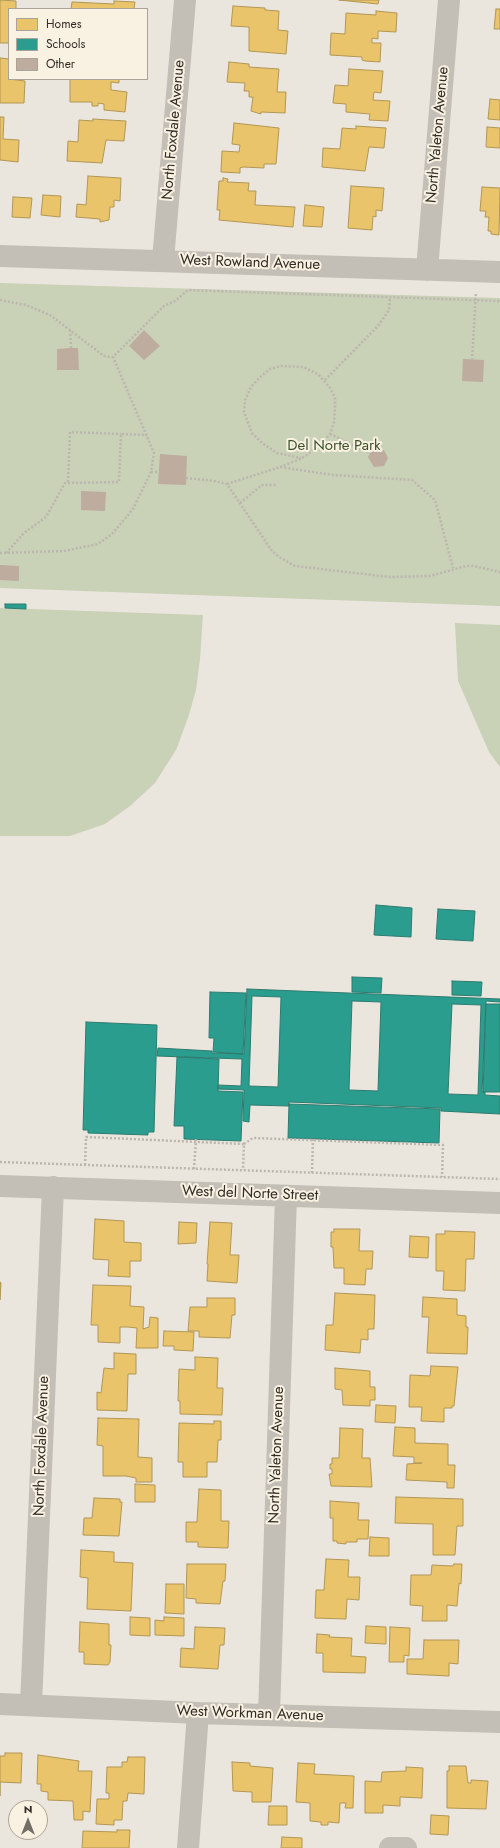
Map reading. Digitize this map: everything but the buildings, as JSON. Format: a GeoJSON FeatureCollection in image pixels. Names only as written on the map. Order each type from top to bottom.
{"type":"FeatureCollection","features":[{"type":"Feature","properties":{"kind":"street","name":"North Foxdale Avenue"},"geometry":{"type":"LineString","coordinates":[[163,260],[185,0]]}},
{"type":"Feature","properties":{"kind":"street","name":"North Yaleton Avenue"},"geometry":{"type":"LineString","coordinates":[[427,270],[449,0]]}},
{"type":"Feature","properties":{"kind":"street","name":"West Rowland Avenue"},"geometry":{"type":"LineString","coordinates":[[0,256],[163,260],[500,272]]}},
{"type":"Feature","properties":{"kind":"street","name":"West del Norte Street"},"geometry":{"type":"LineString","coordinates":[[0,1186],[500,1203]]}},
{"type":"Feature","properties":{"kind":"street","name":"North Foxdale Avenue"},"geometry":{"type":"LineString","coordinates":[[31,1705],[53,1187]]}},
{"type":"Feature","properties":{"kind":"street","name":"North Yaleton Avenue"},"geometry":{"type":"LineString","coordinates":[[268,1714],[286,1196]]}},
{"type":"Feature","properties":{"kind":"street","name":"West Workman Avenue"},"geometry":{"type":"LineString","coordinates":[[0,1704],[500,1722]]}},
{"type":"Feature","properties":{"kind":"street"},"geometry":{"type":"LineString","coordinates":[[188,1848],[198,1712]]}},
{"type":"Feature","properties":{"kind":"street"},"geometry":{"type":"LineString","coordinates":[[390,1848],[406,1848]]}},
{"type":"Feature","properties":{"kind":"path"},"geometry":{"type":"LineString","coordinates":[[472,360],[477,271]]}},
{"type":"Feature","properties":{"kind":"path"},"geometry":{"type":"LineString","coordinates":[[112,358],[164,306],[175,301],[188,290],[500,301]]}},
{"type":"Feature","properties":{"kind":"path"},"geometry":{"type":"LineString","coordinates":[[325,380],[378,326],[388,310],[390,298]]}},
{"type":"Feature","properties":{"kind":"path"},"geometry":{"type":"LineString","coordinates":[[0,300],[39,309],[50,314],[104,356],[112,358]]}},
{"type":"Feature","properties":{"kind":"path"},"geometry":{"type":"LineString","coordinates":[[70,330],[72,348]]}},
{"type":"Feature","properties":{"kind":"path"},"geometry":{"type":"LineString","coordinates":[[0,553],[64,551],[98,544],[112,534],[124,522],[142,493],[151,472],[154,453],[112,358]]}},
{"type":"Feature","properties":{"kind":"path"},"geometry":{"type":"LineString","coordinates":[[186,478],[227,484],[280,467],[301,458],[313,450],[330,434],[334,422],[335,398],[325,380],[310,369],[282,366],[270,369],[251,387],[245,400],[244,412],[246,422],[252,433],[262,444],[277,453],[301,458]]}},
{"type":"Feature","properties":{"kind":"path"},"geometry":{"type":"LineString","coordinates":[[68,482],[70,432],[147,435]]}},
{"type":"Feature","properties":{"kind":"path"},"geometry":{"type":"LineString","coordinates":[[6,553],[24,533],[46,517],[65,482],[119,482],[121,434]]}},
{"type":"Feature","properties":{"kind":"path"},"geometry":{"type":"LineString","coordinates":[[330,434],[370,453]]}},
{"type":"Feature","properties":{"kind":"path"},"geometry":{"type":"LineString","coordinates":[[280,467],[333,475],[412,480],[435,500],[454,568]]}},
{"type":"Feature","properties":{"kind":"path"},"geometry":{"type":"LineString","coordinates":[[151,472],[159,472]]}},
{"type":"Feature","properties":{"kind":"path"},"geometry":{"type":"LineString","coordinates":[[227,484],[272,551],[279,557],[295,566],[390,577],[420,578],[454,568],[474,566],[500,572]]}},
{"type":"Feature","properties":{"kind":"path"},"geometry":{"type":"LineString","coordinates":[[240,503],[262,484],[277,485]]}},
{"type":"Feature","properties":{"kind":"path"},"geometry":{"type":"LineString","coordinates":[[85,1165],[86,1137],[244,1144],[253,1138],[313,1140],[443,1145],[442,1177]]}},
{"type":"Feature","properties":{"kind":"path"},"geometry":{"type":"LineString","coordinates":[[312,1173],[313,1140]]}},
{"type":"Feature","properties":{"kind":"path"},"geometry":{"type":"LineString","coordinates":[[194,1169],[195,1141]]}},
{"type":"Feature","properties":{"kind":"path"},"geometry":{"type":"LineString","coordinates":[[243,1170],[244,1144]]}},
{"type":"Feature","properties":{"kind":"path"},"geometry":{"type":"LineString","coordinates":[[0,1162],[500,1179]]}},
{"type":"Feature","properties":{"kind":"green space","name":"Del Norte Park"},"geometry":{"type":"Polygon","coordinates":[[[0,283],[500,298],[500,606],[0,588],[0,283]]]}},
{"type":"Feature","properties":{"kind":"green space"},"geometry":{"type":"Polygon","coordinates":[[[0,608],[203,615],[196,690],[188,718],[176,750],[155,783],[130,806],[105,824],[70,836],[0,836],[0,608]]]}},
{"type":"Feature","properties":{"kind":"green space"},"geometry":{"type":"Polygon","coordinates":[[[455,623],[500,625],[500,767],[489,752],[458,681],[455,623]]]}}]}
